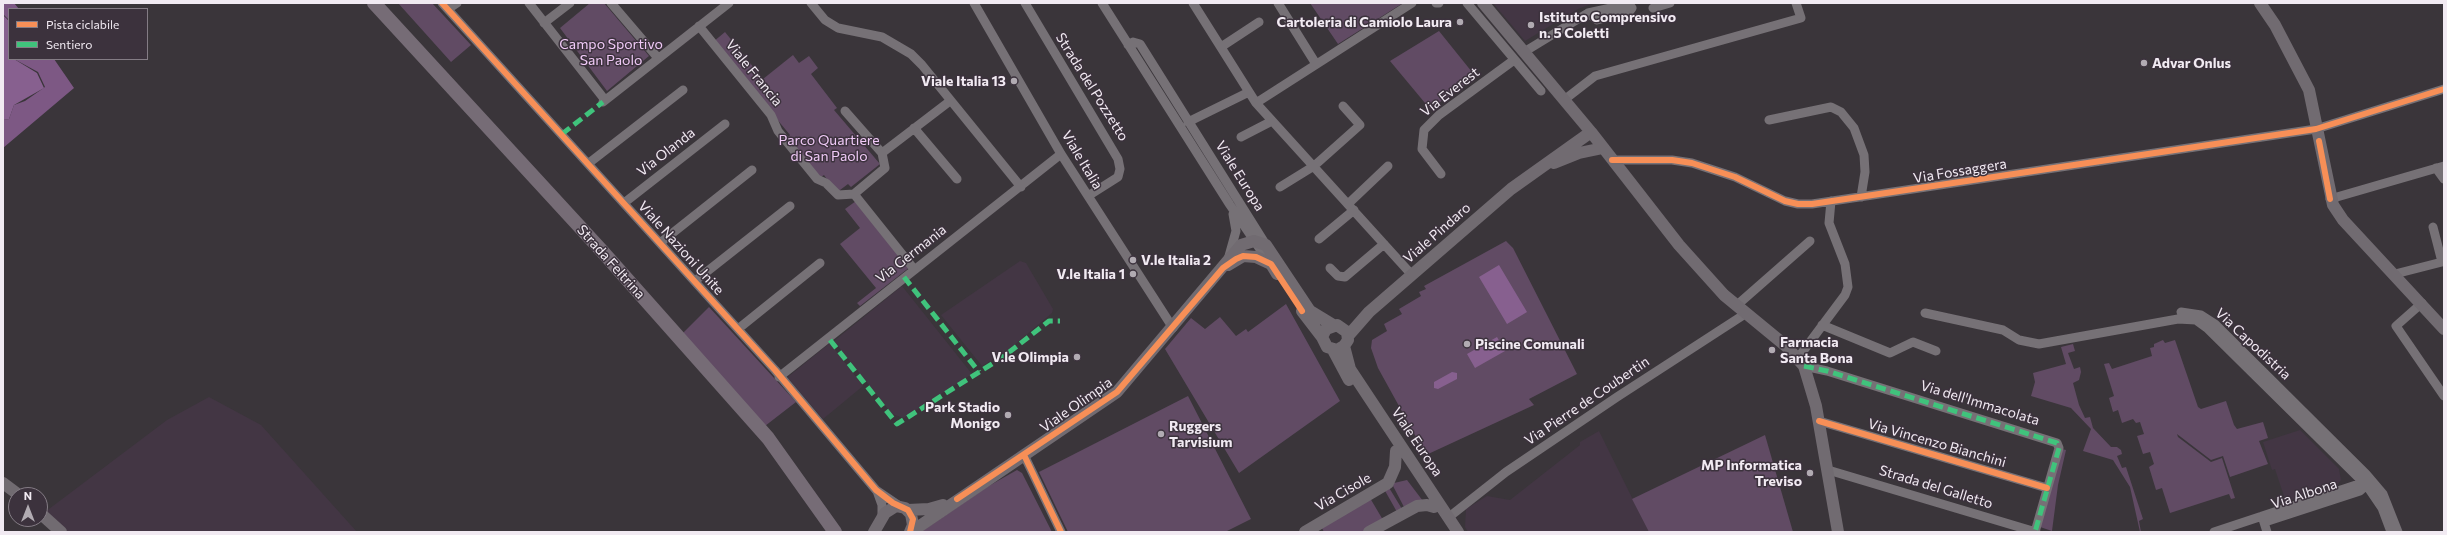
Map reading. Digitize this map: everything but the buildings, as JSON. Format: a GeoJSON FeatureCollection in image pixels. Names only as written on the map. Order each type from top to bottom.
{"type":"FeatureCollection","features":[{"type":"Feature","properties":{"kind":"main road","name":"Strada Feltrina"},"geometry":{"type":"LineString","coordinates":[[374,3],[602,252],[768,438],[835,532]]}},
{"type":"Feature","properties":{"kind":"street"},"geometry":{"type":"LineString","coordinates":[[445,6],[456,3]]}},
{"type":"Feature","properties":{"kind":"street"},"geometry":{"type":"LineString","coordinates":[[529,3],[604,101],[729,3]]}},
{"type":"Feature","properties":{"kind":"street"},"geometry":{"type":"LineString","coordinates":[[544,23],[570,3]]}},
{"type":"Feature","properties":{"kind":"street"},"geometry":{"type":"LineString","coordinates":[[611,3],[658,58]]}},
{"type":"Feature","properties":{"kind":"street"},"geometry":{"type":"LineString","coordinates":[[811,3],[826,20],[838,28],[882,37],[912,54],[1021,186]]}},
{"type":"Feature","properties":{"kind":"street","name":"Viale Italia"},"geometry":{"type":"LineString","coordinates":[[974,3],[1061,154],[1173,328]]}},
{"type":"Feature","properties":{"kind":"street","name":"Strada del Pozzetto"},"geometry":{"type":"LineString","coordinates":[[1024,3],[1118,158],[1120,169],[1118,177],[1088,196]]}},
{"type":"Feature","properties":{"kind":"street","name":"Viale Europa"},"geometry":{"type":"LineString","coordinates":[[1102,3],[1230,205],[1310,311],[1337,325],[1350,369],[1458,532]]}},
{"type":"Feature","properties":{"kind":"street"},"geometry":{"type":"LineString","coordinates":[[1193,3],[1256,103],[1412,275]]}},
{"type":"Feature","properties":{"kind":"street"},"geometry":{"type":"LineString","coordinates":[[1278,3],[1316,64]]}},
{"type":"Feature","properties":{"kind":"street"},"geometry":{"type":"LineString","coordinates":[[1256,103],[1412,3]]}},
{"type":"Feature","properties":{"kind":"street"},"geometry":{"type":"LineString","coordinates":[[1467,3],[1564,100],[1679,245],[1736,306],[1801,362],[1812,387],[1838,532]]}},
{"type":"Feature","properties":{"kind":"street"},"geometry":{"type":"LineString","coordinates":[[1483,3],[1541,91]]}},
{"type":"Feature","properties":{"kind":"street"},"geometry":{"type":"LineString","coordinates":[[1653,8],[1670,3]]}},
{"type":"Feature","properties":{"kind":"street"},"geometry":{"type":"LineString","coordinates":[[1564,100],[1594,76],[1801,18],[1796,3]]}},
{"type":"Feature","properties":{"kind":"street"},"geometry":{"type":"LineString","coordinates":[[2260,3],[2275,25],[2304,78],[2330,199],[2343,220],[2395,274],[2444,329]]}},
{"type":"Feature","properties":{"kind":"street","name":"Viale Nazioni Unite"},"geometry":{"type":"LineString","coordinates":[[445,6],[738,329],[876,490],[904,509]]}},
{"type":"Feature","properties":{"kind":"street","name":"Via Everest"},"geometry":{"type":"LineString","coordinates":[[1441,174],[1422,149],[1424,130],[1438,115],[1519,56],[1588,13]]}},
{"type":"Feature","properties":{"kind":"street"},"geometry":{"type":"LineString","coordinates":[[1220,47],[1259,22]]}},
{"type":"Feature","properties":{"kind":"street","name":"Viale Francia"},"geometry":{"type":"LineString","coordinates":[[699,26],[771,115],[778,131],[817,180],[826,183],[838,195],[854,194]]}},
{"type":"Feature","properties":{"kind":"street","name":"Viale Europa"},"geometry":{"type":"LineString","coordinates":[[1128,45],[1133,42],[1140,44],[1188,122],[1271,264],[1322,337],[1324,344],[1342,344]]}},
{"type":"Feature","properties":{"kind":"street","name":"Via Fossaggera"},"geometry":{"type":"LineString","coordinates":[[1612,160],[1682,161],[1735,177],[1791,203],[1812,204],[2316,129],[2444,89]]}},
{"type":"Feature","properties":{"kind":"street"},"geometry":{"type":"LineString","coordinates":[[588,163],[683,90]]}},
{"type":"Feature","properties":{"kind":"street"},"geometry":{"type":"LineString","coordinates":[[1188,122],[1248,92]]}},
{"type":"Feature","properties":{"kind":"street"},"geometry":{"type":"LineString","coordinates":[[882,153],[950,101]]}},
{"type":"Feature","properties":{"kind":"street"},"geometry":{"type":"LineString","coordinates":[[1280,188],[1314,166],[1360,125],[1343,106]]}},
{"type":"Feature","properties":{"kind":"street"},"geometry":{"type":"LineString","coordinates":[[1769,120],[1831,106],[1841,112],[1854,128],[1864,155],[1865,172],[1861,197]]}},
{"type":"Feature","properties":{"kind":"street"},"geometry":{"type":"LineString","coordinates":[[845,111],[882,153],[885,168],[854,194],[914,269]]}},
{"type":"Feature","properties":{"kind":"street"},"geometry":{"type":"LineString","coordinates":[[1574,143],[1578,129],[1577,115]]}},
{"type":"Feature","properties":{"kind":"street"},"geometry":{"type":"LineString","coordinates":[[1241,137],[1272,120]]}},
{"type":"Feature","properties":{"kind":"street","name":"Via Olanda"},"geometry":{"type":"LineString","coordinates":[[624,203],[725,124]]}},
{"type":"Feature","properties":{"kind":"street"},"geometry":{"type":"LineString","coordinates":[[914,128],[957,179]]}},
{"type":"Feature","properties":{"kind":"street","name":"Viale Pindaro"},"geometry":{"type":"LineString","coordinates":[[1342,344],[1363,317],[1531,174],[1574,143],[1592,134]]}},
{"type":"Feature","properties":{"kind":"street","name":"Viale Pindaro"},"geometry":{"type":"LineString","coordinates":[[1558,161],[1592,134]]}},
{"type":"Feature","properties":{"kind":"street","name":"Viale Pindaro"},"geometry":{"type":"LineString","coordinates":[[1531,174],[1558,161],[1603,148]]}},
{"type":"Feature","properties":{"kind":"street","name":"Via Germania"},"geometry":{"type":"LineString","coordinates":[[779,377],[1061,154]]}},
{"type":"Feature","properties":{"kind":"street"},"geometry":{"type":"LineString","coordinates":[[1319,239],[1351,207],[1388,166]]}},
{"type":"Feature","properties":{"kind":"street"},"geometry":{"type":"LineString","coordinates":[[2330,199],[2440,167],[2444,179]]}},
{"type":"Feature","properties":{"kind":"street","name":"Viale Nazioni Unite"},"geometry":{"type":"LineString","coordinates":[[660,243],[752,170]]}},
{"type":"Feature","properties":{"kind":"street"},"geometry":{"type":"LineString","coordinates":[[1801,362],[1822,325],[1845,295],[1848,284],[1842,254],[1829,223],[1831,201]]}},
{"type":"Feature","properties":{"kind":"street"},"geometry":{"type":"LineString","coordinates":[[1223,268],[1233,247],[1236,231],[1230,205]]}},
{"type":"Feature","properties":{"kind":"street"},"geometry":{"type":"LineString","coordinates":[[695,281],[790,206]]}},
{"type":"Feature","properties":{"kind":"street"},"geometry":{"type":"LineString","coordinates":[[2395,274],[2442,262],[2433,227]]}},
{"type":"Feature","properties":{"kind":"street"},"geometry":{"type":"LineString","coordinates":[[1736,306],[1810,241]]}},
{"type":"Feature","properties":{"kind":"street"},"geometry":{"type":"LineString","coordinates":[[1223,268],[1259,242]]}},
{"type":"Feature","properties":{"kind":"street","name":"Viale Olimpia"},"geometry":{"type":"LineString","coordinates":[[910,532],[953,501],[1112,396],[1173,328],[1223,268],[1236,249],[1259,242]]}},
{"type":"Feature","properties":{"kind":"street"},"geometry":{"type":"LineString","coordinates":[[1330,268],[1338,276],[1345,277],[1384,244]]}},
{"type":"Feature","properties":{"kind":"street"},"geometry":{"type":"LineString","coordinates":[[1236,258],[1243,256],[1256,257],[1271,264]]}},
{"type":"Feature","properties":{"kind":"street"},"geometry":{"type":"LineString","coordinates":[[738,329],[820,263]]}},
{"type":"Feature","properties":{"kind":"street"},"geometry":{"type":"LineString","coordinates":[[2422,304],[2396,326],[2444,396]]}},
{"type":"Feature","properties":{"kind":"street","name":"Via Capodistria"},"geometry":{"type":"LineString","coordinates":[[1925,313],[2003,330],[2023,342],[2039,344],[2178,319],[2196,320],[2207,328],[2348,468],[2387,501],[2398,532]]}},
{"type":"Feature","properties":{"kind":"street","name":"Via Capodistria"},"geometry":{"type":"LineString","coordinates":[[2023,342],[2177,313],[2201,315],[2215,324],[2367,483],[2382,508],[2391,532]]}},
{"type":"Feature","properties":{"kind":"street","name":"Via Pierre de Coubertin"},"geometry":{"type":"LineString","coordinates":[[1449,517],[1506,472],[1617,397],[1745,314]]}},
{"type":"Feature","properties":{"kind":"street","name":"Viale Pindaro"},"geometry":{"type":"LineString","coordinates":[[1337,325],[1363,317]]}},
{"type":"Feature","properties":{"kind":"street"},"geometry":{"type":"LineString","coordinates":[[1322,337],[1326,329],[1337,325]]}},
{"type":"Feature","properties":{"kind":"street"},"geometry":{"type":"LineString","coordinates":[[1822,325],[1890,353],[1913,342],[1936,351]]}},
{"type":"Feature","properties":{"kind":"street","name":"Viale Europa"},"geometry":{"type":"LineString","coordinates":[[1342,344],[1343,371],[1450,532]]}},
{"type":"Feature","properties":{"kind":"street","name":"Via dell'Immacolata"},"geometry":{"type":"LineString","coordinates":[[1801,362],[2055,441],[2059,448],[2035,532]]}},
{"type":"Feature","properties":{"kind":"street","name":"Via Vincenzo Bianchini"},"geometry":{"type":"LineString","coordinates":[[1819,421],[2047,488]]}},
{"type":"Feature","properties":{"kind":"street","name":"Via Cisole"},"geometry":{"type":"LineString","coordinates":[[1305,532],[1388,483],[1395,467],[1396,451]]}},
{"type":"Feature","properties":{"kind":"street"},"geometry":{"type":"LineString","coordinates":[[1024,455],[1061,532]]}},
{"type":"Feature","properties":{"kind":"street","name":"Via Albona"},"geometry":{"type":"LineString","coordinates":[[2348,468],[2350,478],[2349,490]]}},
{"type":"Feature","properties":{"kind":"street","name":"Strada del Galletto"},"geometry":{"type":"LineString","coordinates":[[1828,470],[2035,532]]}},
{"type":"Feature","properties":{"kind":"street","name":"Via Albona"},"geometry":{"type":"LineString","coordinates":[[2214,532],[2263,519],[2367,483]]}},
{"type":"Feature","properties":{"kind":"street","name":"Viale Nazioni Unite"},"geometry":{"type":"LineString","coordinates":[[876,490],[882,505],[883,524]]}},
{"type":"Feature","properties":{"kind":"street","name":"Via Albona"},"geometry":{"type":"LineString","coordinates":[[2349,490],[2376,497]]}},
{"type":"Feature","properties":{"kind":"street","name":"Viale Olimpia"},"geometry":{"type":"LineString","coordinates":[[904,509],[929,509],[953,501]]}},
{"type":"Feature","properties":{"kind":"street"},"geometry":{"type":"LineString","coordinates":[[1369,532],[1417,506],[1427,505],[1434,507]]}},
{"type":"Feature","properties":{"kind":"street"},"geometry":{"type":"LineString","coordinates":[[874,532],[883,524],[888,510],[904,509],[913,520],[910,532]]}},
{"type":"Feature","properties":{"kind":"street","name":"Via Albona"},"geometry":{"type":"LineString","coordinates":[[2234,532],[2263,519]]}},
{"type":"Feature","properties":{"kind":"street","name":"Via Albona"},"geometry":{"type":"LineString","coordinates":[[2263,519],[2267,532]]}},
{"type":"Feature","properties":{"kind":"street"},"geometry":{"type":"LineString","coordinates":[[48,520],[61,532]]}},
{"type":"Feature","properties":{"kind":"shaded area"},"geometry":{"type":"Polygon","coordinates":[[[3,3],[14,3],[18,8],[8,8],[8,19],[3,14],[3,3]]]}},
{"type":"Feature","properties":{"kind":"shaded area","name":"Istituto Comprensivo n. 5 Coletti"},"geometry":{"type":"Polygon","coordinates":[[[1493,3],[1594,3],[1578,9],[1525,41],[1493,3]]]}},
{"type":"Feature","properties":{"kind":"shaded area"},"geometry":{"type":"Polygon","coordinates":[[[3,15],[8,20],[8,60],[16,60],[37,73],[44,88],[14,105],[9,119],[3,120],[3,15]]]}},
{"type":"Feature","properties":{"kind":"shaded area"},"geometry":{"type":"Polygon","coordinates":[[[16,60],[55,60],[74,88],[3,148],[3,120],[9,119],[14,105],[25,101],[45,87],[38,72],[16,60]]]}},
{"type":"Feature","properties":{"kind":"shaded area"},"geometry":{"type":"Polygon","coordinates":[[[1020,261],[1026,263],[1053,309],[1052,313],[1006,352],[982,366],[941,315],[1020,261]]]}},
{"type":"Feature","properties":{"kind":"shaded area"},"geometry":{"type":"Polygon","coordinates":[[[1499,265],[1527,312],[1507,324],[1479,277],[1499,265]]]}},
{"type":"Feature","properties":{"kind":"shaded area"},"geometry":{"type":"Polygon","coordinates":[[[902,286],[972,374],[904,418],[892,414],[834,341],[902,286]]]}},
{"type":"Feature","properties":{"kind":"shaded area"},"geometry":{"type":"Polygon","coordinates":[[[1497,337],[1505,351],[1475,368],[1467,354],[1497,337]]]}},
{"type":"Feature","properties":{"kind":"shaded area"},"geometry":{"type":"Polygon","coordinates":[[[830,343],[863,386],[823,419],[788,378],[830,343]]]}},
{"type":"Feature","properties":{"kind":"shaded area"},"geometry":{"type":"Polygon","coordinates":[[[1452,372],[1457,373],[1457,379],[1438,389],[1434,388],[1434,382],[1452,372]]]}},
{"type":"Feature","properties":{"kind":"shaded area"},"geometry":{"type":"Polygon","coordinates":[[[209,397],[261,425],[357,532],[68,532],[48,515],[48,510],[167,420],[209,397]]]}},
{"type":"Feature","properties":{"kind":"shaded area"},"geometry":{"type":"Polygon","coordinates":[[[2300,430],[2339,469],[2341,480],[2337,485],[2286,502],[2275,469],[2272,470],[2263,442],[2300,430]]]}},
{"type":"Feature","properties":{"kind":"shaded area"},"geometry":{"type":"Polygon","coordinates":[[[1599,431],[1649,532],[1468,532],[1465,527],[1466,509],[1487,496],[1510,500],[1580,445],[1580,442],[1599,431]]]}},
{"type":"Feature","properties":{"kind":"green space"},"geometry":{"type":"Polygon","coordinates":[[[398,3],[432,3],[471,45],[451,62],[398,3]]]}},
{"type":"Feature","properties":{"kind":"green space","name":"Campo Sportivo San Paolo"},"geometry":{"type":"Polygon","coordinates":[[[590,3],[604,3],[649,56],[607,91],[560,28],[590,3]]]}},
{"type":"Feature","properties":{"kind":"green space"},"geometry":{"type":"Polygon","coordinates":[[[1310,3],[1403,3],[1338,44],[1310,3]]]}},
{"type":"Feature","properties":{"kind":"green space"},"geometry":{"type":"Polygon","coordinates":[[[1439,31],[1476,77],[1430,109],[1390,61],[1439,31]]]}},
{"type":"Feature","properties":{"kind":"green space","name":"Parco Quartiere di San Paolo"},"geometry":{"type":"Polygon","coordinates":[[[725,32],[763,79],[793,55],[799,63],[809,56],[818,68],[811,74],[837,108],[834,110],[880,164],[851,187],[848,184],[836,193],[824,175],[818,179],[787,139],[790,135],[713,42],[725,32]]]}},
{"type":"Feature","properties":{"kind":"green space"},"geometry":{"type":"Polygon","coordinates":[[[856,201],[910,267],[860,306],[857,303],[876,288],[840,244],[860,228],[845,209],[856,201]]]}},
{"type":"Feature","properties":{"kind":"green space","name":"Piscine Comunali"},"geometry":{"type":"Polygon","coordinates":[[[1506,241],[1513,248],[1577,374],[1529,399],[1534,405],[1426,455],[1378,368],[1371,348],[1372,340],[1387,331],[1384,324],[1402,314],[1399,309],[1421,296],[1419,292],[1426,289],[1424,286],[1506,241]]]}},
{"type":"Feature","properties":{"kind":"green space"},"geometry":{"type":"Polygon","coordinates":[[[1286,304],[1340,401],[1239,473],[1165,349],[1191,318],[1205,329],[1220,317],[1236,336],[1246,329],[1248,332],[1286,304]]]}},
{"type":"Feature","properties":{"kind":"green space"},"geometry":{"type":"Polygon","coordinates":[[[709,307],[796,402],[765,426],[682,334],[709,307]]]}},
{"type":"Feature","properties":{"kind":"green space"},"geometry":{"type":"Polygon","coordinates":[[[2163,340],[2165,343],[2175,340],[2198,407],[2201,409],[2226,401],[2234,425],[2237,429],[2263,422],[2268,438],[2259,441],[2268,464],[2230,477],[2223,456],[2211,460],[2177,434],[2178,437],[2211,462],[2222,458],[2235,498],[2231,499],[2229,494],[2170,513],[2162,488],[2156,490],[2149,467],[2154,464],[2150,452],[2143,454],[2137,436],[2144,434],[2140,422],[2136,423],[2133,419],[2122,423],[2118,410],[2113,412],[2109,398],[2114,396],[2104,364],[2109,363],[2112,369],[2152,356],[2150,348],[2154,347],[2154,344],[2163,340]]]}},
{"type":"Feature","properties":{"kind":"green space"},"geometry":{"type":"Polygon","coordinates":[[[2073,344],[2075,351],[2068,353],[2074,369],[2080,367],[2081,372],[2079,380],[2073,383],[2079,405],[2085,418],[2090,417],[2093,428],[2111,447],[2117,447],[2121,450],[2122,454],[2117,456],[2122,468],[2126,467],[2143,519],[2139,521],[2141,532],[2130,487],[2113,460],[2083,451],[2091,429],[2071,408],[2031,396],[2035,382],[2033,373],[2066,364],[2061,347],[2073,344]]]}},
{"type":"Feature","properties":{"kind":"green space","name":"Ruggers Tarvisium"},"geometry":{"type":"Polygon","coordinates":[[[1188,396],[1251,519],[1225,532],[1068,532],[1039,472],[1188,396]]]}},
{"type":"Feature","properties":{"kind":"green space"},"geometry":{"type":"Polygon","coordinates":[[[1765,435],[1793,532],[1649,532],[1632,499],[1765,435]]]}},
{"type":"Feature","properties":{"kind":"green space"},"geometry":{"type":"Polygon","coordinates":[[[2062,449],[2066,450],[2058,485],[2052,531],[2040,527],[2062,449]]]}},
{"type":"Feature","properties":{"kind":"green space"},"geometry":{"type":"Polygon","coordinates":[[[1017,470],[1022,473],[1052,532],[921,532],[987,487],[1017,470]]]}},
{"type":"Feature","properties":{"kind":"green space"},"geometry":{"type":"Polygon","coordinates":[[[1407,480],[1423,501],[1404,507],[1393,486],[1394,483],[1407,480]]]}},
{"type":"Feature","properties":{"kind":"green space"},"geometry":{"type":"Polygon","coordinates":[[[1388,486],[1402,509],[1397,512],[1384,489],[1388,486]]]}},
{"type":"Feature","properties":{"kind":"green space"},"geometry":{"type":"Polygon","coordinates":[[[1370,498],[1383,520],[1362,532],[1324,532],[1321,526],[1370,498]]]}},
{"type":"Feature","properties":{"kind":"marked path"},"geometry":{"type":"LineString","coordinates":[[562,134],[603,102]]}},
{"type":"Feature","properties":{"kind":"marked path"},"geometry":{"type":"LineString","coordinates":[[904,277],[979,372]]}},
{"type":"Feature","properties":{"kind":"marked path"},"geometry":{"type":"LineString","coordinates":[[830,340],[897,424],[1003,357],[1049,321],[1060,321]]}},
{"type":"Feature","properties":{"kind":"marked path"},"geometry":{"type":"LineString","coordinates":[[1804,366],[1827,371],[2057,443],[2059,448],[2035,532]]}},
{"type":"Feature","properties":{"kind":"cycle path"},"geometry":{"type":"LineString","coordinates":[[442,3],[775,370],[876,490],[893,503],[908,510],[913,519],[910,532]]}},
{"type":"Feature","properties":{"kind":"cycle path"},"geometry":{"type":"LineString","coordinates":[[1612,160],[1672,160],[1692,163],[1735,177],[1785,201],[1798,204],[1812,204],[2316,129],[2444,89]]}},
{"type":"Feature","properties":{"kind":"cycle path"},"geometry":{"type":"LineString","coordinates":[[2319,141],[2330,199]]}},
{"type":"Feature","properties":{"kind":"cycle path"},"geometry":{"type":"LineString","coordinates":[[957,499],[1117,392],[1223,268],[1236,259],[1243,256],[1256,257],[1271,264],[1302,311]]}},
{"type":"Feature","properties":{"kind":"cycle path"},"geometry":{"type":"LineString","coordinates":[[1819,421],[2047,488]]}},
{"type":"Feature","properties":{"kind":"cycle path"},"geometry":{"type":"LineString","coordinates":[[1024,455],[1061,532]]}},
{"type":"Feature","properties":{"kind":"place","name":"Cartoleria di Camiolo Laura"},"geometry":{"type":"Point","coordinates":[1460,22]}},
{"type":"Feature","properties":{"kind":"place","name":"Istituto Comprensivo n. 5 Coletti"},"geometry":{"type":"Point","coordinates":[1531,25]}},
{"type":"Feature","properties":{"kind":"place","name":"Advar Onlus"},"geometry":{"type":"Point","coordinates":[2144,63]}},
{"type":"Feature","properties":{"kind":"place","name":"Viale Italia 13"},"geometry":{"type":"Point","coordinates":[1014,81]}},
{"type":"Feature","properties":{"kind":"place","name":"V.le Italia 2"},"geometry":{"type":"Point","coordinates":[1133,260]}},
{"type":"Feature","properties":{"kind":"place","name":"V.le Italia 1"},"geometry":{"type":"Point","coordinates":[1133,274]}},
{"type":"Feature","properties":{"kind":"place","name":"Piscine Comunali"},"geometry":{"type":"Point","coordinates":[1467,344]}},
{"type":"Feature","properties":{"kind":"place","name":"Farmacia Santa Bona"},"geometry":{"type":"Point","coordinates":[1772,350]}},
{"type":"Feature","properties":{"kind":"place","name":"V.le Olimpia"},"geometry":{"type":"Point","coordinates":[1077,357]}},
{"type":"Feature","properties":{"kind":"place","name":"Park Stadio Monigo"},"geometry":{"type":"Point","coordinates":[1008,415]}},
{"type":"Feature","properties":{"kind":"place","name":"Ruggers Tarvisium"},"geometry":{"type":"Point","coordinates":[1161,434]}},
{"type":"Feature","properties":{"kind":"place","name":"MP Informatica Treviso"},"geometry":{"type":"Point","coordinates":[1810,473]}}]}
